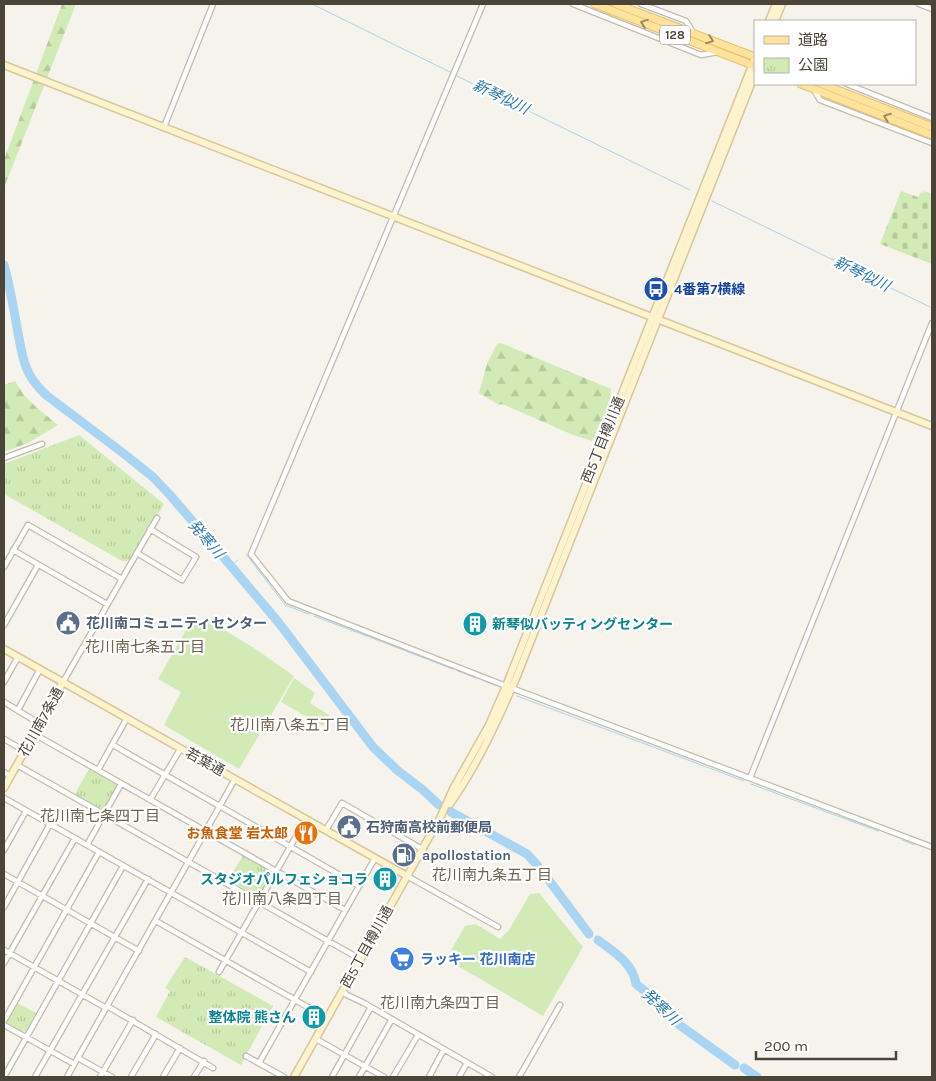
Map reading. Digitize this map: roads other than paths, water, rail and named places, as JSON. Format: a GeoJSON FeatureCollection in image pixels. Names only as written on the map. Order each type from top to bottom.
{"type":"FeatureCollection","features":[{"type":"Feature","properties":{"kind":"main road","name":"128"},"geometry":{"type":"LineString","coordinates":[[594,4],[720,52],[754,62]]}},
{"type":"Feature","properties":{"kind":"main road","name":"128"},"geometry":{"type":"LineString","coordinates":[[616,4],[694,34],[754,62]]}},
{"type":"Feature","properties":{"kind":"main road"},"geometry":{"type":"LineString","coordinates":[[803,85],[932,135]]}},
{"type":"Feature","properties":{"kind":"main road"},"geometry":{"type":"LineString","coordinates":[[825,85],[932,127]]}},
{"type":"Feature","properties":{"kind":"street"},"geometry":{"type":"LineString","coordinates":[[164,127],[213,4]]}},
{"type":"Feature","properties":{"kind":"street"},"geometry":{"type":"LineString","coordinates":[[483,4],[251,554],[288,601],[932,847]]}},
{"type":"Feature","properties":{"kind":"street"},"geometry":{"type":"LineString","coordinates":[[573,4],[701,55],[720,52]]}},
{"type":"Feature","properties":{"kind":"street"},"geometry":{"type":"LineString","coordinates":[[641,4],[686,22],[694,34]]}},
{"type":"Feature","properties":{"kind":"street"},"geometry":{"type":"LineString","coordinates":[[769,20],[776,4]]}},
{"type":"Feature","properties":{"kind":"street"},"geometry":{"type":"LineString","coordinates":[[775,20],[782,4]]}},
{"type":"Feature","properties":{"kind":"street"},"geometry":{"type":"LineString","coordinates":[[919,4],[932,9]]}},
{"type":"Feature","properties":{"kind":"street","name":"西5丁目樽川通"},"geometry":{"type":"LineString","coordinates":[[294,1077],[422,849],[493,731],[754,62]]}},
{"type":"Feature","properties":{"kind":"street"},"geometry":{"type":"LineString","coordinates":[[4,64],[932,426]]}},
{"type":"Feature","properties":{"kind":"street","name":"西5丁目樽川通"},"geometry":{"type":"LineString","coordinates":[[655,318],[754,76]]}},
{"type":"Feature","properties":{"kind":"street"},"geometry":{"type":"LineString","coordinates":[[850,85],[932,118]]}},
{"type":"Feature","properties":{"kind":"street"},"geometry":{"type":"LineString","coordinates":[[813,89],[820,100],[932,143]]}},
{"type":"Feature","properties":{"kind":"street"},"geometry":{"type":"LineString","coordinates":[[750,778],[932,323]]}},
{"type":"Feature","properties":{"kind":"street"},"geometry":{"type":"LineString","coordinates":[[4,458],[42,444]]}},
{"type":"Feature","properties":{"kind":"street"},"geometry":{"type":"LineString","coordinates":[[63,682],[157,518]]}},
{"type":"Feature","properties":{"kind":"street"},"geometry":{"type":"LineString","coordinates":[[4,567],[28,525],[122,579]]}},
{"type":"Feature","properties":{"kind":"street"},"geometry":{"type":"LineString","coordinates":[[137,553],[182,580],[196,557],[150,529]]}},
{"type":"Feature","properties":{"kind":"street"},"geometry":{"type":"LineString","coordinates":[[13,550],[108,604]]}},
{"type":"Feature","properties":{"kind":"street"},"geometry":{"type":"LineString","coordinates":[[4,625],[38,564]]}},
{"type":"Feature","properties":{"kind":"street","name":"若葉通"},"geometry":{"type":"LineString","coordinates":[[4,649],[407,876]]}},
{"type":"Feature","properties":{"kind":"street"},"geometry":{"type":"LineString","coordinates":[[4,682],[18,657]]}},
{"type":"Feature","properties":{"kind":"street"},"geometry":{"type":"LineString","coordinates":[[18,710],[40,669]]}},
{"type":"Feature","properties":{"kind":"street","name":"花川南7条通"},"geometry":{"type":"LineString","coordinates":[[4,788],[63,682]]}},
{"type":"Feature","properties":{"kind":"street"},"geometry":{"type":"LineString","coordinates":[[4,702],[40,724]]}},
{"type":"Feature","properties":{"kind":"street"},"geometry":{"type":"LineString","coordinates":[[98,770],[127,718]]}},
{"type":"Feature","properties":{"kind":"street"},"geometry":{"type":"LineString","coordinates":[[34,734],[346,910]]}},
{"type":"Feature","properties":{"kind":"street"},"geometry":{"type":"LineString","coordinates":[[4,739],[24,751]]}},
{"type":"Feature","properties":{"kind":"street"},"geometry":{"type":"LineString","coordinates":[[112,745],[359,886]]}},
{"type":"Feature","properties":{"kind":"street"},"geometry":{"type":"LineString","coordinates":[[150,800],[181,748]]}},
{"type":"Feature","properties":{"kind":"street"},"geometry":{"type":"LineString","coordinates":[[17,764],[360,959]]}},
{"type":"Feature","properties":{"kind":"street"},"geometry":{"type":"LineString","coordinates":[[4,772],[10,776]]}},
{"type":"Feature","properties":{"kind":"street"},"geometry":{"type":"LineString","coordinates":[[67,1077],[235,779]]}},
{"type":"Feature","properties":{"kind":"street"},"geometry":{"type":"LineString","coordinates":[[87,845],[121,784]]}},
{"type":"Feature","properties":{"kind":"street"},"geometry":{"type":"LineString","coordinates":[[4,798],[310,972]]}},
{"type":"Feature","properties":{"kind":"street"},"geometry":{"type":"LineString","coordinates":[[326,830],[342,803],[422,849]]}},
{"type":"Feature","properties":{"kind":"street"},"geometry":{"type":"LineString","coordinates":[[4,850],[26,811]]}},
{"type":"Feature","properties":{"kind":"street"},"geometry":{"type":"LineString","coordinates":[[219,972],[306,819]]}},
{"type":"Feature","properties":{"kind":"street"},"geometry":{"type":"LineString","coordinates":[[4,907],[50,824]]}},
{"type":"Feature","properties":{"kind":"street"},"geometry":{"type":"LineString","coordinates":[[4,963],[75,838]]}},
{"type":"Feature","properties":{"kind":"street"},"geometry":{"type":"LineString","coordinates":[[4,1020],[99,852]]}},
{"type":"Feature","properties":{"kind":"street"},"geometry":{"type":"LineString","coordinates":[[259,1064],[375,858]]}},
{"type":"Feature","properties":{"kind":"street"},"geometry":{"type":"LineString","coordinates":[[4,1077],[123,866]]}},
{"type":"Feature","properties":{"kind":"street"},"geometry":{"type":"LineString","coordinates":[[4,874],[139,951]]}},
{"type":"Feature","properties":{"kind":"street"},"geometry":{"type":"LineString","coordinates":[[407,876],[498,927]]}},
{"type":"Feature","properties":{"kind":"street"},"geometry":{"type":"LineString","coordinates":[[35,1077],[148,880]]}},
{"type":"Feature","properties":{"kind":"street"},"geometry":{"type":"LineString","coordinates":[[156,921],[327,1018]]}},
{"type":"Feature","properties":{"kind":"street"},"geometry":{"type":"LineString","coordinates":[[4,950],[133,1020],[213,1068]]}},
{"type":"Feature","properties":{"kind":"street"},"geometry":{"type":"LineString","coordinates":[[342,991],[491,1077]]}},
{"type":"Feature","properties":{"kind":"street"},"geometry":{"type":"LineString","coordinates":[[519,1077],[560,1005]]}},
{"type":"Feature","properties":{"kind":"street"},"geometry":{"type":"LineString","coordinates":[[332,1077],[371,1007]]}},
{"type":"Feature","properties":{"kind":"street"},"geometry":{"type":"LineString","coordinates":[[100,1077],[133,1020]]}},
{"type":"Feature","properties":{"kind":"street"},"geometry":{"type":"LineString","coordinates":[[359,1077],[392,1020]]}},
{"type":"Feature","properties":{"kind":"street"},"geometry":{"type":"LineString","coordinates":[[4,1025],[74,1064]]}},
{"type":"Feature","properties":{"kind":"street"},"geometry":{"type":"LineString","coordinates":[[131,1077],[156,1034]]}},
{"type":"Feature","properties":{"kind":"street"},"geometry":{"type":"LineString","coordinates":[[393,1077],[418,1035]]}},
{"type":"Feature","properties":{"kind":"street"},"geometry":{"type":"LineString","coordinates":[[316,1039],[384,1077]]}},
{"type":"Feature","properties":{"kind":"street"},"geometry":{"type":"LineString","coordinates":[[163,1077],[180,1048]]}},
{"type":"Feature","properties":{"kind":"street"},"geometry":{"type":"LineString","coordinates":[[429,1077],[444,1049]]}},
{"type":"Feature","properties":{"kind":"street"},"geometry":{"type":"LineString","coordinates":[[246,1056],[284,1077]]}},
{"type":"Feature","properties":{"kind":"street"},"geometry":{"type":"LineString","coordinates":[[78,1058],[112,1077]]}},
{"type":"Feature","properties":{"kind":"street"},"geometry":{"type":"LineString","coordinates":[[194,1077],[204,1061]]}},
{"type":"Feature","properties":{"kind":"street"},"geometry":{"type":"LineString","coordinates":[[459,1077],[467,1063]]}},
{"type":"Feature","properties":{"kind":"waterway","name":"新琴似川"},"geometry":{"type":"LineString","coordinates":[[312,4],[452,73]]}},
{"type":"Feature","properties":{"kind":"waterway","name":"新琴似川"},"geometry":{"type":"LineString","coordinates":[[455,75],[690,190]]}},
{"type":"Feature","properties":{"kind":"waterway","name":"新琴似川"},"geometry":{"type":"LineString","coordinates":[[712,201],[932,308]]}},
{"type":"Feature","properties":{"kind":"waterway","name":"発寒川"},"geometry":{"type":"LineString","coordinates":[[4,265],[23,356],[28,372],[36,384],[46,395],[153,477],[279,623],[373,747],[439,805]]}},
{"type":"Feature","properties":{"kind":"waterway"},"geometry":{"type":"LineString","coordinates":[[246,554],[285,605],[309,614]]}},
{"type":"Feature","properties":{"kind":"waterway"},"geometry":{"type":"LineString","coordinates":[[231,566],[238,560]]}},
{"type":"Feature","properties":{"kind":"waterway"},"geometry":{"type":"LineString","coordinates":[[314,616],[453,669]]}},
{"type":"Feature","properties":{"kind":"waterway"},"geometry":{"type":"LineString","coordinates":[[458,671],[476,678]]}},
{"type":"Feature","properties":{"kind":"waterway"},"geometry":{"type":"LineString","coordinates":[[482,680],[495,685]]}},
{"type":"Feature","properties":{"kind":"waterway"},"geometry":{"type":"LineString","coordinates":[[517,696],[744,781]]}},
{"type":"Feature","properties":{"kind":"waterway"},"geometry":{"type":"LineString","coordinates":[[751,784],[878,831]]}},
{"type":"Feature","properties":{"kind":"waterway","name":"発寒川"},"geometry":{"type":"LineString","coordinates":[[451,812],[527,854],[538,866]]}},
{"type":"Feature","properties":{"kind":"waterway"},"geometry":{"type":"LineString","coordinates":[[902,840],[914,845]]}},
{"type":"Feature","properties":{"kind":"waterway","name":"発寒川"},"geometry":{"type":"LineString","coordinates":[[545,875],[589,934]]}},
{"type":"Feature","properties":{"kind":"waterway","name":"発寒川"},"geometry":{"type":"LineString","coordinates":[[598,940],[627,964],[636,984],[657,1001],[663,1013],[735,1065]]}},
{"type":"Feature","properties":{"kind":"waterway","name":"発寒川"},"geometry":{"type":"LineString","coordinates":[[744,1068],[757,1077]]}},
{"type":"Feature","properties":{"kind":"place","name":"4番第7横線"},"geometry":{"type":"Point","coordinates":[656,289]}},
{"type":"Feature","properties":{"kind":"place","name":"花川南コミュニティセンター"},"geometry":{"type":"Point","coordinates":[68,623]}},
{"type":"Feature","properties":{"kind":"place","name":"新琴似バッティングセンター"},"geometry":{"type":"Point","coordinates":[475,624]}},
{"type":"Feature","properties":{"kind":"place","name":"石狩南高校前郵便局"},"geometry":{"type":"Point","coordinates":[349,827]}},
{"type":"Feature","properties":{"kind":"place","name":"お魚食堂 岩太郎"},"geometry":{"type":"Point","coordinates":[306,833]}},
{"type":"Feature","properties":{"kind":"place","name":"apollostation"},"geometry":{"type":"Point","coordinates":[404,855]}},
{"type":"Feature","properties":{"kind":"place","name":"スタジオパルフェショコラ"},"geometry":{"type":"Point","coordinates":[385,879]}},
{"type":"Feature","properties":{"kind":"place","name":"ラッキー 花川南店"},"geometry":{"type":"Point","coordinates":[402,959]}},
{"type":"Feature","properties":{"kind":"place","name":"整体院 熊さん"},"geometry":{"type":"Point","coordinates":[314,1017]}},
{"type":"Feature","properties":{"kind":"district","name":"花川南七条五丁目"},"geometry":{"type":"Point","coordinates":[145,647]}},
{"type":"Feature","properties":{"kind":"district","name":"花川南八条五丁目"},"geometry":{"type":"Point","coordinates":[290,725]}},
{"type":"Feature","properties":{"kind":"district","name":"花川南七条四丁目"},"geometry":{"type":"Point","coordinates":[100,816]}},
{"type":"Feature","properties":{"kind":"district","name":"花川南九条五丁目"},"geometry":{"type":"Point","coordinates":[492,875]}},
{"type":"Feature","properties":{"kind":"district","name":"花川南八条四丁目"},"geometry":{"type":"Point","coordinates":[282,899]}},
{"type":"Feature","properties":{"kind":"district","name":"花川南九条四丁目"},"geometry":{"type":"Point","coordinates":[440,1003]}}]}
